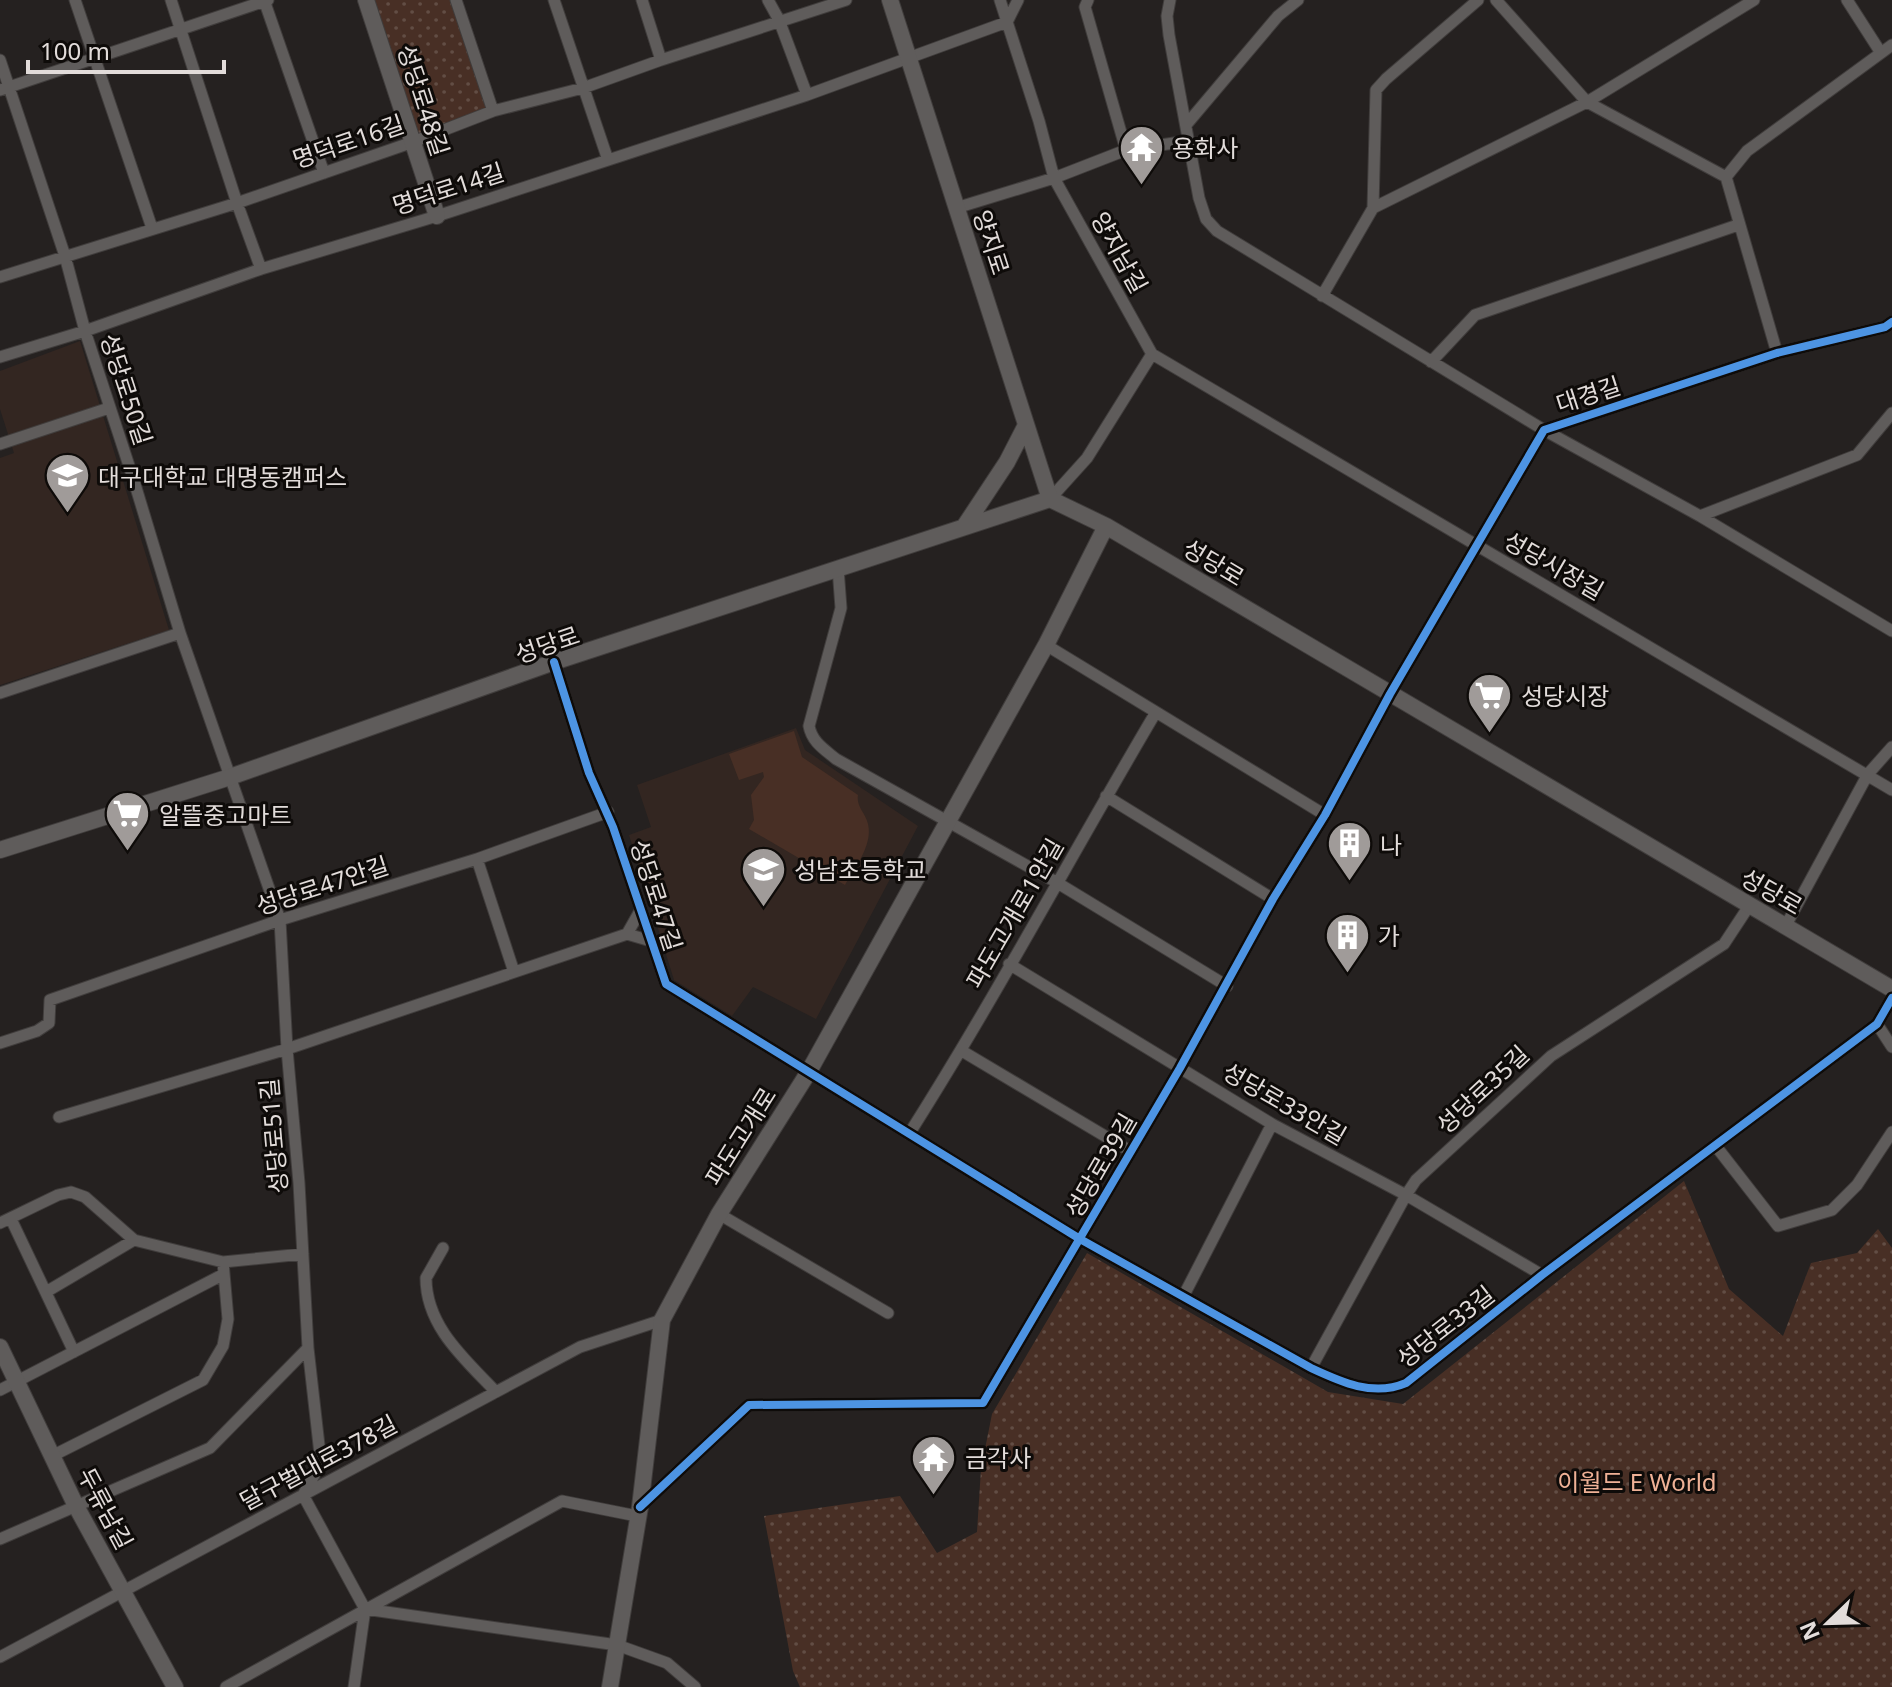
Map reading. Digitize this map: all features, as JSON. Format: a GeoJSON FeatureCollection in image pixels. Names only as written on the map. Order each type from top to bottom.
{"type":"FeatureCollection","features":[{"type":"Feature","properties":{"kind":"main road","name":"성당로48길"},"geometry":{"type":"LineString","coordinates":[[366,0],[437,216]]}},
{"type":"Feature","properties":{"kind":"main road","name":"양지로"},"geometry":{"type":"LineString","coordinates":[[890,0],[1050,499]]}},
{"type":"Feature","properties":{"kind":"main road"},"geometry":{"type":"LineString","coordinates":[[964,527],[1007,462],[1026,425]]}},
{"type":"Feature","properties":{"kind":"main road","name":"성당로"},"geometry":{"type":"LineString","coordinates":[[0,850],[230,777],[554,662],[1050,499],[1106,526],[1892,989]]}},
{"type":"Feature","properties":{"kind":"main road","name":"파도고개로"},"geometry":{"type":"LineString","coordinates":[[610,1687],[638,1511],[662,1320],[719,1214],[808,1073],[1046,645],[1106,526]]}},
{"type":"Feature","properties":{"kind":"main road","name":"두류남길"},"geometry":{"type":"LineString","coordinates":[[0,1347],[76,1506],[175,1687]]}},
{"type":"Feature","properties":{"kind":"street"},"geometry":{"type":"LineString","coordinates":[[75,0],[152,228]]}},
{"type":"Feature","properties":{"kind":"street"},"geometry":{"type":"LineString","coordinates":[[171,0],[261,269]]}},
{"type":"Feature","properties":{"kind":"street"},"geometry":{"type":"LineString","coordinates":[[4,88],[265,0],[324,173]]}},
{"type":"Feature","properties":{"kind":"street"},"geometry":{"type":"LineString","coordinates":[[456,0],[493,111]]}},
{"type":"Feature","properties":{"kind":"street"},"geometry":{"type":"LineString","coordinates":[[554,0],[608,160]]}},
{"type":"Feature","properties":{"kind":"street"},"geometry":{"type":"LineString","coordinates":[[642,0],[661,60]]}},
{"type":"Feature","properties":{"kind":"street"},"geometry":{"type":"LineString","coordinates":[[768,0],[779,20],[807,95]]}},
{"type":"Feature","properties":{"kind":"street","name":"명덕로16길"},"geometry":{"type":"LineString","coordinates":[[0,277],[237,203],[493,111],[583,88],[846,0]]}},
{"type":"Feature","properties":{"kind":"street","name":"양지남길"},"geometry":{"type":"LineString","coordinates":[[1000,0],[1054,178],[1152,354]]}},
{"type":"Feature","properties":{"kind":"street"},"geometry":{"type":"LineString","coordinates":[[1007,22],[1018,0]]}},
{"type":"Feature","properties":{"kind":"street"},"geometry":{"type":"LineString","coordinates":[[1088,0],[1085,7],[1126,150]]}},
{"type":"Feature","properties":{"kind":"street","name":"대경길"},"geometry":{"type":"LineString","coordinates":[[1170,0],[1167,16],[1169,35],[1199,198],[1206,219],[1217,231],[1544,430]]}},
{"type":"Feature","properties":{"kind":"street"},"geometry":{"type":"LineString","coordinates":[[1186,125],[1278,16],[1298,0]]}},
{"type":"Feature","properties":{"kind":"street"},"geometry":{"type":"LineString","coordinates":[[1322,296],[1373,208],[1376,90],[1478,0]]}},
{"type":"Feature","properties":{"kind":"street"},"geometry":{"type":"LineString","coordinates":[[1496,0],[1587,102],[1726,177],[1777,353]]}},
{"type":"Feature","properties":{"kind":"street"},"geometry":{"type":"LineString","coordinates":[[1373,208],[1587,102],[1754,0]]}},
{"type":"Feature","properties":{"kind":"street"},"geometry":{"type":"LineString","coordinates":[[1847,0],[1881,53]]}},
{"type":"Feature","properties":{"kind":"street","name":"명덕로14길"},"geometry":{"type":"LineString","coordinates":[[0,357],[85,331],[261,269],[437,216],[807,95],[1007,22]]}},
{"type":"Feature","properties":{"kind":"street"},"geometry":{"type":"LineString","coordinates":[[1726,177],[1747,151],[1892,45]]}},
{"type":"Feature","properties":{"kind":"street","name":"성당로50길"},"geometry":{"type":"LineString","coordinates":[[0,60],[4,88],[65,256],[85,331],[180,633],[230,777]]}},
{"type":"Feature","properties":{"kind":"street"},"geometry":{"type":"LineString","coordinates":[[956,208],[1054,178],[1126,150],[1188,141]]}},
{"type":"Feature","properties":{"kind":"street"},"geometry":{"type":"LineString","coordinates":[[1431,362],[1475,315],[1738,225]]}},
{"type":"Feature","properties":{"kind":"street","name":"대경길"},"geometry":{"type":"LineString","coordinates":[[1390,694],[1544,430],[1777,353],[1890,327]]}},
{"type":"Feature","properties":{"kind":"street"},"geometry":{"type":"LineString","coordinates":[[1050,499],[1087,458],[1152,354]]}},
{"type":"Feature","properties":{"kind":"street","name":"성당시장길"},"geometry":{"type":"LineString","coordinates":[[1152,354],[1892,790]]}},
{"type":"Feature","properties":{"kind":"street"},"geometry":{"type":"LineString","coordinates":[[0,444],[109,408]]}},
{"type":"Feature","properties":{"kind":"street"},"geometry":{"type":"LineString","coordinates":[[1700,516],[1857,455],[1892,413]]}},
{"type":"Feature","properties":{"kind":"street"},"geometry":{"type":"LineString","coordinates":[[1544,430],[1700,516],[1892,631]]}},
{"type":"Feature","properties":{"kind":"street"},"geometry":{"type":"LineString","coordinates":[[838,568],[841,608],[809,726],[818,745],[836,759],[1056,882],[1227,986]]}},
{"type":"Feature","properties":{"kind":"street"},"geometry":{"type":"LineString","coordinates":[[0,693],[180,633]]}},
{"type":"Feature","properties":{"kind":"street"},"geometry":{"type":"LineString","coordinates":[[1046,645],[1325,815]]}},
{"type":"Feature","properties":{"kind":"street","name":"성당로47길"},"geometry":{"type":"LineString","coordinates":[[554,662],[589,773],[608,812],[666,984],[808,1073]]}},
{"type":"Feature","properties":{"kind":"street","name":"성당로39길"},"geometry":{"type":"LineString","coordinates":[[638,1511],[749,1405],[983,1403],[1180,1068],[1273,899],[1325,815],[1390,694]]}},
{"type":"Feature","properties":{"kind":"street","name":"파도고개로1안길"},"geometry":{"type":"LineString","coordinates":[[909,1134],[962,1051],[1009,964],[1156,712]]}},
{"type":"Feature","properties":{"kind":"street"},"geometry":{"type":"LineString","coordinates":[[1785,927],[1868,774],[1892,747]]}},
{"type":"Feature","properties":{"kind":"street","name":"성당로51길"},"geometry":{"type":"LineString","coordinates":[[230,777],[280,920],[308,1348],[321,1463],[303,1495]]}},
{"type":"Feature","properties":{"kind":"street"},"geometry":{"type":"LineString","coordinates":[[1106,796],[1273,899]]}},
{"type":"Feature","properties":{"kind":"street","name":"성당로47안길"},"geometry":{"type":"LineString","coordinates":[[0,1043],[37,1031],[49,1023],[50,1000],[280,920],[477,859],[608,812]]}},
{"type":"Feature","properties":{"kind":"street"},"geometry":{"type":"LineString","coordinates":[[477,859],[514,972]]}},
{"type":"Feature","properties":{"kind":"street","name":"성당로35길"},"geometry":{"type":"LineString","coordinates":[[1311,1368],[1416,1180],[1551,1056],[1724,944],[1749,906]]}},
{"type":"Feature","properties":{"kind":"street"},"geometry":{"type":"LineString","coordinates":[[627,934],[640,911]]}},
{"type":"Feature","properties":{"kind":"street"},"geometry":{"type":"LineString","coordinates":[[59,1117],[287,1049],[627,934],[651,941]]}},
{"type":"Feature","properties":{"kind":"street","name":"성당로33안길"},"geometry":{"type":"LineString","coordinates":[[1009,964],[1272,1124],[1406,1195],[1542,1275]]}},
{"type":"Feature","properties":{"kind":"street","name":"성당로33길"},"geometry":{"type":"LineString","coordinates":[[808,1073],[1080,1239],[1311,1368],[1340,1382],[1361,1387],[1395,1388],[1421,1372],[1542,1275],[1877,1024],[1892,998]]}},
{"type":"Feature","properties":{"kind":"street"},"geometry":{"type":"LineString","coordinates":[[1877,1024],[1892,1047]]}},
{"type":"Feature","properties":{"kind":"street","name":"성당로39길"},"geometry":{"type":"LineString","coordinates":[[962,1051],[1130,1151]]}},
{"type":"Feature","properties":{"kind":"street"},"geometry":{"type":"LineString","coordinates":[[1183,1297],[1272,1124]]}},
{"type":"Feature","properties":{"kind":"street"},"geometry":{"type":"LineString","coordinates":[[1715,1145],[1778,1226],[1832,1210],[1857,1185],[1892,1132]]}},
{"type":"Feature","properties":{"kind":"street"},"geometry":{"type":"LineString","coordinates":[[74,1352],[46,1292],[5,1221],[58,1195],[71,1192],[85,1197],[134,1240],[223,1268]]}},
{"type":"Feature","properties":{"kind":"street"},"geometry":{"type":"LineString","coordinates":[[719,1214],[888,1313]]}},
{"type":"Feature","properties":{"kind":"street"},"geometry":{"type":"LineString","coordinates":[[46,1292],[134,1240]]}},
{"type":"Feature","properties":{"kind":"street"},"geometry":{"type":"LineString","coordinates":[[443,1248],[426,1278],[438,1323],[443,1335],[496,1392]]}},
{"type":"Feature","properties":{"kind":"street"},"geometry":{"type":"LineString","coordinates":[[0,1390],[223,1268],[303,1254]]}},
{"type":"Feature","properties":{"kind":"street"},"geometry":{"type":"LineString","coordinates":[[52,1456],[203,1380],[223,1346],[228,1319],[223,1268]]}},
{"type":"Feature","properties":{"kind":"street","name":"달구벌대로378길"},"geometry":{"type":"LineString","coordinates":[[0,1657],[580,1347],[662,1320]]}},
{"type":"Feature","properties":{"kind":"street"},"geometry":{"type":"LineString","coordinates":[[0,1539],[210,1448],[308,1348]]}},
{"type":"Feature","properties":{"kind":"street"},"geometry":{"type":"LineString","coordinates":[[303,1495],[365,1609],[354,1687]]}},
{"type":"Feature","properties":{"kind":"street"},"geometry":{"type":"LineString","coordinates":[[226,1687],[562,1501],[638,1511]]}},
{"type":"Feature","properties":{"kind":"street"},"geometry":{"type":"LineString","coordinates":[[365,1609],[617,1645],[667,1663],[695,1687]]}},
{"type":"Feature","properties":{"kind":"shaded area","name":"대구대학교 대명동캠퍼스"},"geometry":{"type":"Polygon","coordinates":[[[80,341],[169,630],[0,685],[0,458],[14,453],[0,409],[0,371],[80,341]]]}},
{"type":"Feature","properties":{"kind":"shaded area","name":"성남초등학교"},"geometry":{"type":"Polygon","coordinates":[[[796,728],[805,750],[918,826],[816,1019],[753,987],[732,1016],[674,980],[629,835],[651,827],[637,785],[796,728]]]}},
{"type":"Feature","properties":{"kind":"green space"},"geometry":{"type":"Polygon","coordinates":[[[366,0],[456,0],[493,111],[413,142],[366,0]]]}},
{"type":"Feature","properties":{"kind":"green space"},"geometry":{"type":"Polygon","coordinates":[[[794,731],[802,757],[858,795],[858,803],[867,820],[869,832],[866,848],[845,885],[749,829],[754,820],[751,795],[764,777],[763,772],[739,780],[729,754],[794,731]]]}},
{"type":"Feature","properties":{"kind":"green space","name":"이월드 E World"},"geometry":{"type":"Polygon","coordinates":[[[1684,1181],[1729,1289],[1783,1336],[1811,1263],[1857,1253],[1878,1229],[1892,1248],[1892,1687],[800,1687],[793,1671],[764,1516],[900,1496],[937,1553],[977,1532],[981,1469],[992,1414],[1087,1253],[1328,1392],[1403,1404],[1684,1181]]]}},
{"type":"Feature","properties":{"kind":"cycle path"},"geometry":{"type":"LineString","coordinates":[[640,1507],[749,1405],[983,1403],[1180,1068],[1273,899],[1325,815],[1390,694],[1544,430],[1777,353],[1885,327],[1892,322]]}},
{"type":"Feature","properties":{"kind":"cycle path"},"geometry":{"type":"LineString","coordinates":[[554,662],[589,773],[613,827],[666,984],[1080,1239],[1311,1368],[1357,1386],[1381,1389],[1406,1383],[1542,1275],[1877,1024],[1892,998]]}},
{"type":"Feature","properties":{"kind":"place","name":"용화사"},"geometry":{"type":"Point","coordinates":[1141,186]}},
{"type":"Feature","properties":{"kind":"place","name":"대구대학교 대명동캠퍼스"},"geometry":{"type":"Point","coordinates":[67,515]}},
{"type":"Feature","properties":{"kind":"place","name":"성당시장"},"geometry":{"type":"Point","coordinates":[1490,734]}},
{"type":"Feature","properties":{"kind":"place","name":"알뜰중고마트"},"geometry":{"type":"Point","coordinates":[128,853]}},
{"type":"Feature","properties":{"kind":"place","name":"나"},"geometry":{"type":"Point","coordinates":[1349,883]}},
{"type":"Feature","properties":{"kind":"place","name":"성남초등학교"},"geometry":{"type":"Point","coordinates":[763,908]}},
{"type":"Feature","properties":{"kind":"place","name":"가"},"geometry":{"type":"Point","coordinates":[1347,974]}},
{"type":"Feature","properties":{"kind":"place","name":"금각사"},"geometry":{"type":"Point","coordinates":[934,1496]}}]}
